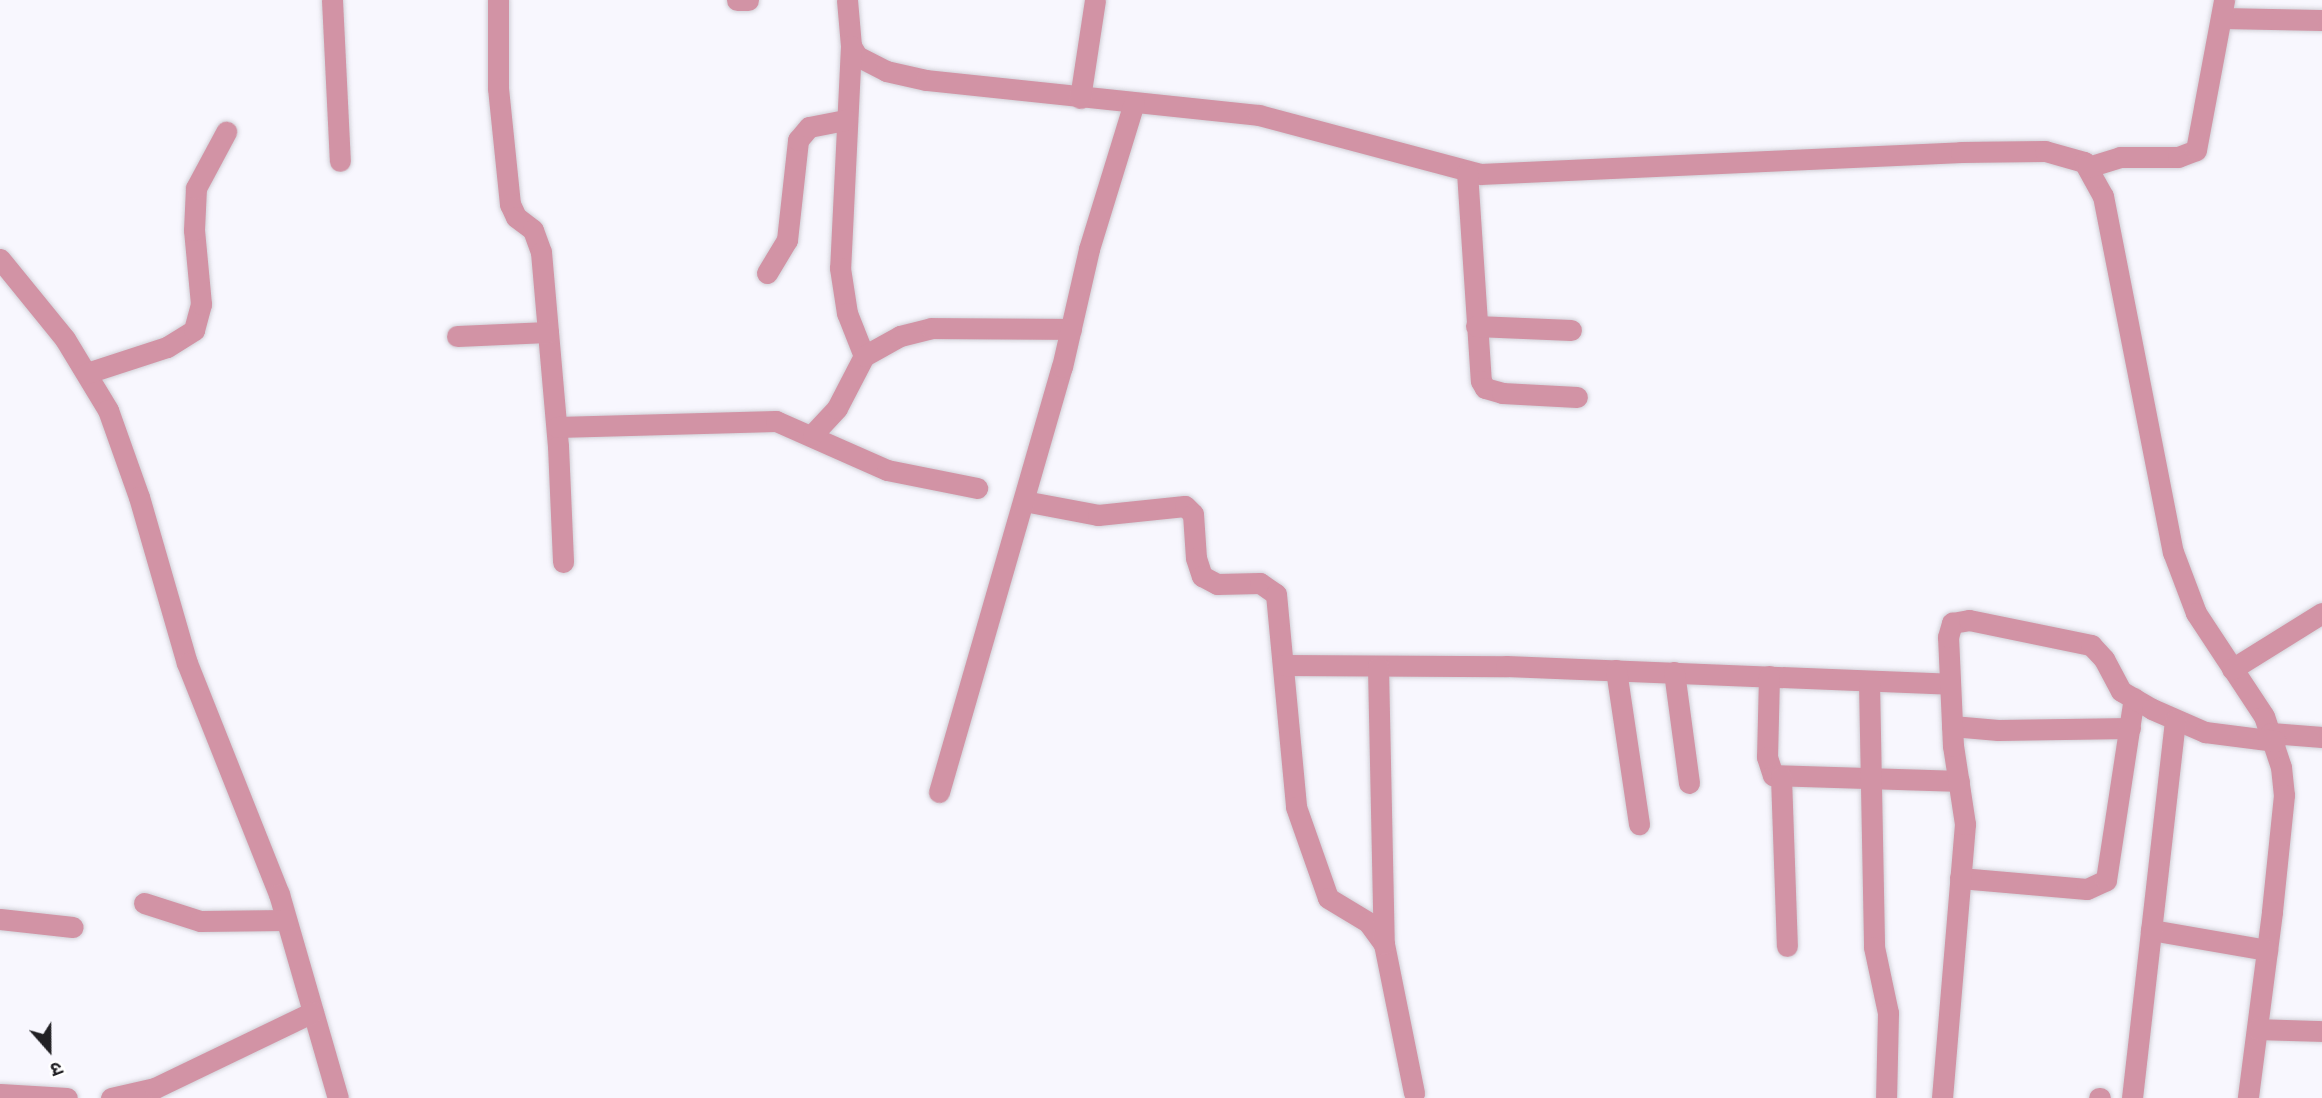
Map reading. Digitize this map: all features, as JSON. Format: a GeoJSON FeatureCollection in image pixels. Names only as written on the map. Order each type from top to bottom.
{"type":"FeatureCollection","features":[{"type":"Feature","properties":{"kind":"street"},"geometry":{"type":"LineString","coordinates":[[332,0],[340,161]]}},
{"type":"Feature","properties":{"kind":"street"},"geometry":{"type":"LineString","coordinates":[[498,0],[498,88],[506,179],[513,212],[537,238],[556,427],[562,562]]}},
{"type":"Feature","properties":{"kind":"street"},"geometry":{"type":"LineString","coordinates":[[737,0],[748,0]]}},
{"type":"Feature","properties":{"kind":"street"},"geometry":{"type":"LineString","coordinates":[[847,0],[851,46],[840,268],[847,313],[864,356]]}},
{"type":"Feature","properties":{"kind":"street"},"geometry":{"type":"LineString","coordinates":[[1080,98],[1095,0]]}},
{"type":"Feature","properties":{"kind":"street"},"geometry":{"type":"LineString","coordinates":[[2088,167],[2120,157],[2178,157],[2196,150],[2222,9],[2322,20]]}},
{"type":"Feature","properties":{"kind":"street"},"geometry":{"type":"LineString","coordinates":[[851,46],[857,56],[886,71],[1080,98],[1289,120],[1467,172],[1519,175],[2045,151],[2069,154],[2088,167],[2104,196],[2173,552],[2196,612],[2273,737],[2284,795],[2248,1098]]}},
{"type":"Feature","properties":{"kind":"street"},"geometry":{"type":"LineString","coordinates":[[939,792],[1024,501],[1071,329],[1089,248],[1134,103]]}},
{"type":"Feature","properties":{"kind":"street"},"geometry":{"type":"LineString","coordinates":[[767,273],[787,240],[797,140],[809,127],[846,120]]}},
{"type":"Feature","properties":{"kind":"street"},"geometry":{"type":"LineString","coordinates":[[87,373],[167,347],[194,330],[201,304],[194,230],[196,188],[226,132]]}},
{"type":"Feature","properties":{"kind":"street"},"geometry":{"type":"LineString","coordinates":[[1467,172],[1479,371],[1485,388],[1502,393],[1577,397]]}},
{"type":"Feature","properties":{"kind":"street"},"geometry":{"type":"LineString","coordinates":[[0,259],[87,373],[124,452],[187,663],[286,920],[338,1098]]}},
{"type":"Feature","properties":{"kind":"street"},"geometry":{"type":"LineString","coordinates":[[1476,326],[1572,330]]}},
{"type":"Feature","properties":{"kind":"street"},"geometry":{"type":"LineString","coordinates":[[813,434],[838,408],[864,356],[900,336],[931,328],[1071,329]]}},
{"type":"Feature","properties":{"kind":"street"},"geometry":{"type":"LineString","coordinates":[[457,336],[548,331]]}},
{"type":"Feature","properties":{"kind":"street"},"geometry":{"type":"LineString","coordinates":[[556,427],[776,421],[813,434],[887,470],[977,488]]}},
{"type":"Feature","properties":{"kind":"street"},"geometry":{"type":"LineString","coordinates":[[1024,501],[1098,515],[1185,506],[1193,514],[1196,558],[1202,576],[1217,584],[1260,583],[1276,594],[1296,807],[1328,898],[1367,922],[1384,944]]}},
{"type":"Feature","properties":{"kind":"street"},"geometry":{"type":"LineString","coordinates":[[2232,669],[2322,614]]}},
{"type":"Feature","properties":{"kind":"street"},"geometry":{"type":"LineString","coordinates":[[1942,1098],[1965,824],[1952,726],[1948,629],[1952,623],[1969,620],[2091,645],[2104,659],[2114,683],[2134,698],[2175,720],[2221,736],[2322,737]]}},
{"type":"Feature","properties":{"kind":"street"},"geometry":{"type":"LineString","coordinates":[[1283,665],[1616,670],[1950,684]]}},
{"type":"Feature","properties":{"kind":"street"},"geometry":{"type":"LineString","coordinates":[[1378,667],[1384,944],[1414,1093]]}},
{"type":"Feature","properties":{"kind":"street"},"geometry":{"type":"LineString","coordinates":[[1616,670],[1639,824]]}},
{"type":"Feature","properties":{"kind":"street"},"geometry":{"type":"LineString","coordinates":[[1674,672],[1689,783]]}},
{"type":"Feature","properties":{"kind":"street"},"geometry":{"type":"LineString","coordinates":[[1769,676],[1767,757],[1773,775],[1871,781],[1959,781]]}},
{"type":"Feature","properties":{"kind":"street"},"geometry":{"type":"LineString","coordinates":[[1869,682],[1874,947],[1890,1027],[1886,1098]]}},
{"type":"Feature","properties":{"kind":"street"},"geometry":{"type":"LineString","coordinates":[[1960,878],[2087,889],[2106,880],[2134,698]]}},
{"type":"Feature","properties":{"kind":"street"},"geometry":{"type":"LineString","coordinates":[[2132,1098],[2175,720]]}},
{"type":"Feature","properties":{"kind":"street"},"geometry":{"type":"LineString","coordinates":[[1952,726],[2130,728]]}},
{"type":"Feature","properties":{"kind":"street"},"geometry":{"type":"LineString","coordinates":[[1781,777],[1787,946]]}},
{"type":"Feature","properties":{"kind":"street"},"geometry":{"type":"LineString","coordinates":[[144,903],[170,915],[200,921],[286,920]]}},
{"type":"Feature","properties":{"kind":"street"},"geometry":{"type":"LineString","coordinates":[[0,919],[73,927]]}},
{"type":"Feature","properties":{"kind":"street"},"geometry":{"type":"LineString","coordinates":[[2151,930],[2267,950]]}},
{"type":"Feature","properties":{"kind":"street"},"geometry":{"type":"LineString","coordinates":[[111,1098],[155,1088],[313,1012]]}},
{"type":"Feature","properties":{"kind":"street"},"geometry":{"type":"LineString","coordinates":[[2257,1029],[2322,1031]]}},
{"type":"Feature","properties":{"kind":"street"},"geometry":{"type":"LineString","coordinates":[[0,1094],[67,1098]]}}]}
